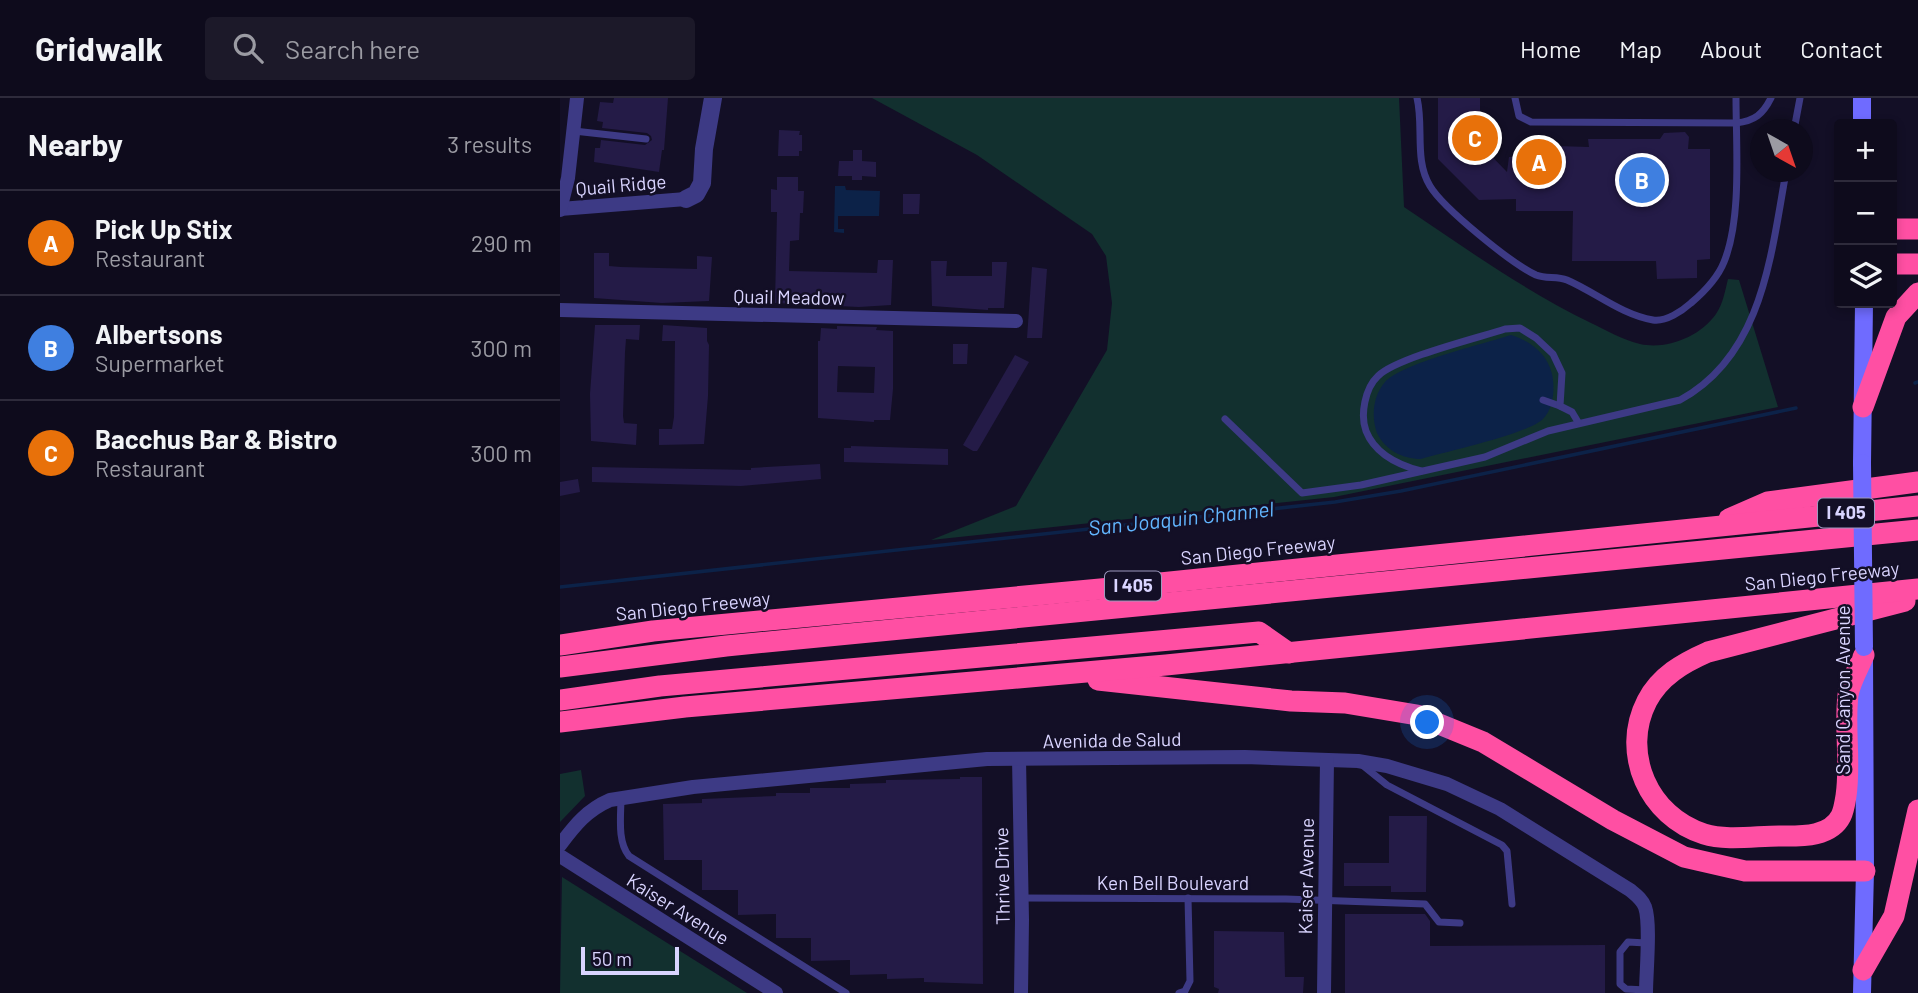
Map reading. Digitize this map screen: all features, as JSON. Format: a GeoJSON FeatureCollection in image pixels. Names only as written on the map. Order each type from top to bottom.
{"type":"FeatureCollection","features":[{"type":"Feature","properties":{"kind":"highway"},"geometry":{"type":"LineString","coordinates":[[1897,229],[1918,229]]}},
{"type":"Feature","properties":{"kind":"highway"},"geometry":{"type":"LineString","coordinates":[[1897,264],[1918,264]]}},
{"type":"Feature","properties":{"kind":"highway"},"geometry":{"type":"LineString","coordinates":[[1863,407],[1896,317],[1918,293]]}},
{"type":"Feature","properties":{"kind":"highway"},"geometry":{"type":"LineString","coordinates":[[1707,528],[1768,502],[1918,482]]}},
{"type":"Feature","properties":{"kind":"highway","name":"San Diego Freeway"},"geometry":{"type":"LineString","coordinates":[[560,645],[725,624],[1918,506]]}},
{"type":"Feature","properties":{"kind":"highway","name":"San Diego Freeway"},"geometry":{"type":"LineString","coordinates":[[560,667],[726,646],[1918,530]]}},
{"type":"Feature","properties":{"kind":"highway","name":"San Diego Freeway"},"geometry":{"type":"LineString","coordinates":[[560,722],[685,707],[1289,653],[1918,589]]}},
{"type":"Feature","properties":{"kind":"highway"},"geometry":{"type":"LineString","coordinates":[[1864,651],[1849,693],[1848,779],[1843,814],[1836,824],[1817,834],[1800,836],[1706,835],[1667,813],[1655,799],[1645,783],[1638,763],[1637,730],[1647,700],[1672,671],[1708,652],[1918,597]]}},
{"type":"Feature","properties":{"kind":"highway"},"geometry":{"type":"LineString","coordinates":[[560,700],[660,686],[1259,632],[1289,653]]}},
{"type":"Feature","properties":{"kind":"highway"},"geometry":{"type":"LineString","coordinates":[[1053,675],[1291,701],[1345,703],[1417,715],[1483,742],[1613,820],[1685,857],[1745,871],[1865,870]]}},
{"type":"Feature","properties":{"kind":"highway"},"geometry":{"type":"LineString","coordinates":[[1863,970],[1894,916],[1918,810]]}},
{"type":"Feature","properties":{"kind":"main road"},"geometry":{"type":"LineString","coordinates":[[1862,98],[1862,119]]}},
{"type":"Feature","properties":{"kind":"main road","name":"Sand Canyon Avenue"},"geometry":{"type":"LineString","coordinates":[[1862,993],[1865,870],[1862,463],[1864,308]]}},
{"type":"Feature","properties":{"kind":"street"},"geometry":{"type":"LineString","coordinates":[[560,209],[565,191],[577,98]]}},
{"type":"Feature","properties":{"kind":"street"},"geometry":{"type":"LineString","coordinates":[[686,199],[696,194],[702,183],[704,149],[713,98]]}},
{"type":"Feature","properties":{"kind":"street","name":"Quail Ridge"},"geometry":{"type":"LineString","coordinates":[[560,209],[686,199]]}},
{"type":"Feature","properties":{"kind":"street","name":"Quail Meadow"},"geometry":{"type":"LineString","coordinates":[[560,310],[1016,321]]}},
{"type":"Feature","properties":{"kind":"street","name":"Avenida de Salud"},"geometry":{"type":"LineString","coordinates":[[560,845],[579,820],[598,805],[621,797],[802,776],[986,759],[1208,757],[1358,761],[1387,766],[1447,784],[1500,809],[1630,890],[1640,898],[1645,908],[1646,943]]}},
{"type":"Feature","properties":{"kind":"street","name":"Thrive Drive"},"geometry":{"type":"LineString","coordinates":[[1018,759],[1022,993]]}},
{"type":"Feature","properties":{"kind":"street","name":"Kaiser Avenue"},"geometry":{"type":"LineString","coordinates":[[1324,993],[1327,760]]}},
{"type":"Feature","properties":{"kind":"street","name":"Kaiser Avenue"},"geometry":{"type":"LineString","coordinates":[[560,856],[776,993]]}},
{"type":"Feature","properties":{"kind":"street"},"geometry":{"type":"LineString","coordinates":[[1646,943],[1646,992]]}},
{"type":"Feature","properties":{"kind":"lane"},"geometry":{"type":"LineString","coordinates":[[1417,98],[1424,174],[1436,195],[1488,242],[1528,270],[1548,279],[1563,278],[1633,314],[1657,321],[1678,313],[1711,282],[1723,264],[1730,246],[1736,194],[1736,98]]}},
{"type":"Feature","properties":{"kind":"lane"},"geometry":{"type":"LineString","coordinates":[[1515,98],[1519,116],[1531,122],[1736,122],[1755,119],[1771,98]]}},
{"type":"Feature","properties":{"kind":"lane"},"geometry":{"type":"LineString","coordinates":[[1796,119],[1800,98]]}},
{"type":"Feature","properties":{"kind":"lane"},"geometry":{"type":"LineString","coordinates":[[574,131],[646,139]]}},
{"type":"Feature","properties":{"kind":"lane"},"geometry":{"type":"LineString","coordinates":[[1225,419],[1302,493],[1361,485],[1485,457],[1548,431],[1578,422],[1680,400],[1716,372],[1744,334],[1762,294],[1784,182]]}},
{"type":"Feature","properties":{"kind":"lane"},"geometry":{"type":"LineString","coordinates":[[1422,471],[1407,467],[1377,449],[1363,424],[1364,407],[1370,388],[1377,376],[1393,365],[1505,329],[1520,328],[1553,354],[1562,373],[1560,406]]}},
{"type":"Feature","properties":{"kind":"lane"},"geometry":{"type":"LineString","coordinates":[[1543,400],[1572,412],[1578,422]]}},
{"type":"Feature","properties":{"kind":"lane"},"geometry":{"type":"LineString","coordinates":[[1358,761],[1387,785],[1502,845],[1507,852],[1512,904]]}},
{"type":"Feature","properties":{"kind":"lane"},"geometry":{"type":"LineString","coordinates":[[621,797],[623,849],[629,856],[846,993]]}},
{"type":"Feature","properties":{"kind":"lane","name":"Ken Bell Boulevard"},"geometry":{"type":"LineString","coordinates":[[1021,898],[1188,898],[1425,904],[1439,922],[1460,923]]}},
{"type":"Feature","properties":{"kind":"lane"},"geometry":{"type":"LineString","coordinates":[[1179,993],[1185,990],[1190,981],[1188,898]]}},
{"type":"Feature","properties":{"kind":"lane"},"geometry":{"type":"LineString","coordinates":[[1646,943],[1628,942],[1620,952],[1620,984],[1626,989],[1646,992]]}},
{"type":"Feature","properties":{"kind":"green space"},"geometry":{"type":"Polygon","coordinates":[[[872,98],[1399,98],[1404,207],[1567,311],[1640,344],[1661,345],[1692,335],[1709,322],[1718,310],[1728,279],[1739,280],[1778,407],[1334,497],[931,540],[1016,506],[1107,350],[1112,303],[1106,256],[1092,234],[977,155],[872,98]]]}},
{"type":"Feature","properties":{"kind":"green space"},"geometry":{"type":"Polygon","coordinates":[[[581,770],[585,796],[560,822],[560,774],[581,770]]]}},
{"type":"Feature","properties":{"kind":"green space"},"geometry":{"type":"Polygon","coordinates":[[[562,877],[747,993],[560,993],[562,877]]]}},
{"type":"Feature","properties":{"kind":"water"},"geometry":{"type":"Polygon","coordinates":[[[835,186],[845,186],[846,190],[880,191],[879,216],[838,216],[838,229],[844,229],[844,233],[834,232],[835,186]]]}},
{"type":"Feature","properties":{"kind":"water"},"geometry":{"type":"Polygon","coordinates":[[[1511,335],[1537,349],[1550,367],[1553,398],[1543,419],[1521,431],[1421,459],[1401,455],[1380,439],[1374,413],[1378,393],[1385,382],[1425,361],[1511,335]]]}},
{"type":"Feature","properties":{"kind":"building"},"geometry":{"type":"Polygon","coordinates":[[[614,98],[668,98],[664,150],[659,172],[594,162],[595,148],[600,148],[601,140],[645,145],[652,140],[647,133],[602,128],[603,122],[597,121],[600,102],[613,103],[614,98]]]}},
{"type":"Feature","properties":{"kind":"building"},"geometry":{"type":"Polygon","coordinates":[[[1438,98],[1480,98],[1480,130],[1467,131],[1507,172],[1509,157],[1555,157],[1556,146],[1589,147],[1588,139],[1660,139],[1664,133],[1685,132],[1689,137],[1688,149],[1710,149],[1710,259],[1697,260],[1697,278],[1657,279],[1656,261],[1572,261],[1573,211],[1516,211],[1516,199],[1479,200],[1438,159],[1438,98]]]}},
{"type":"Feature","properties":{"kind":"building"},"geometry":{"type":"Polygon","coordinates":[[[779,130],[800,131],[802,151],[799,151],[799,156],[778,156],[779,130]]]}},
{"type":"Feature","properties":{"kind":"building"},"geometry":{"type":"Polygon","coordinates":[[[853,150],[862,150],[862,161],[876,162],[876,177],[862,176],[862,180],[852,180],[852,176],[838,176],[839,161],[853,161],[853,150]]]}},
{"type":"Feature","properties":{"kind":"building"},"geometry":{"type":"Polygon","coordinates":[[[777,177],[798,177],[798,191],[804,191],[799,240],[790,241],[789,271],[877,273],[878,260],[893,260],[891,305],[859,307],[775,303],[777,212],[771,212],[771,189],[777,190],[777,177]]]}},
{"type":"Feature","properties":{"kind":"building"},"geometry":{"type":"Polygon","coordinates":[[[903,194],[920,194],[919,214],[903,214],[903,194]]]}},
{"type":"Feature","properties":{"kind":"building"},"geometry":{"type":"Polygon","coordinates":[[[594,253],[609,253],[609,266],[621,267],[697,269],[697,256],[712,257],[709,301],[662,303],[594,298],[594,253]]]}},
{"type":"Feature","properties":{"kind":"building"},"geometry":{"type":"Polygon","coordinates":[[[931,261],[947,261],[946,276],[992,276],[992,262],[1007,262],[1004,308],[988,310],[932,306],[931,261]]]}},
{"type":"Feature","properties":{"kind":"building"},"geometry":{"type":"Polygon","coordinates":[[[1032,267],[1047,269],[1042,338],[1027,338],[1032,267]]]}},
{"type":"Feature","properties":{"kind":"building"},"geometry":{"type":"Polygon","coordinates":[[[595,325],[640,325],[639,340],[626,339],[625,352],[623,416],[624,423],[637,424],[636,445],[591,441],[590,394],[595,325]]]}},
{"type":"Feature","properties":{"kind":"building"},"geometry":{"type":"Polygon","coordinates":[[[663,325],[707,328],[708,396],[704,444],[659,445],[659,429],[672,429],[674,417],[675,341],[662,341],[663,325]]]}},
{"type":"Feature","properties":{"kind":"building"},"geometry":{"type":"Polygon","coordinates":[[[837,326],[877,327],[876,330],[893,331],[890,420],[874,422],[818,418],[818,341],[821,328],[837,329],[837,326]],[[838,366],[837,392],[874,393],[875,367],[838,366]]]}},
{"type":"Feature","properties":{"kind":"building"},"geometry":{"type":"Polygon","coordinates":[[[953,344],[968,344],[967,364],[953,364],[953,344]]]}},
{"type":"Feature","properties":{"kind":"building"},"geometry":{"type":"Polygon","coordinates":[[[1015,355],[1029,362],[979,448],[973,451],[963,445],[1015,355]]]}},
{"type":"Feature","properties":{"kind":"building"},"geometry":{"type":"Polygon","coordinates":[[[844,448],[948,449],[948,465],[844,462],[844,448]]]}},
{"type":"Feature","properties":{"kind":"building"},"geometry":{"type":"Polygon","coordinates":[[[820,464],[821,479],[741,486],[592,482],[592,467],[751,470],[820,464]]]}},
{"type":"Feature","properties":{"kind":"building"},"geometry":{"type":"Polygon","coordinates":[[[578,479],[580,492],[560,496],[560,482],[578,479]]]}},
{"type":"Feature","properties":{"kind":"building"},"geometry":{"type":"Polygon","coordinates":[[[982,777],[983,984],[924,982],[924,978],[887,979],[887,974],[850,975],[850,960],[811,961],[811,938],[776,938],[776,914],[738,915],[738,890],[702,890],[702,860],[664,860],[663,804],[702,803],[702,799],[776,796],[776,793],[810,793],[810,788],[850,788],[850,784],[886,783],[886,780],[982,777]]]}},
{"type":"Feature","properties":{"kind":"building"},"geometry":{"type":"Polygon","coordinates":[[[1389,816],[1427,816],[1426,892],[1391,892],[1391,886],[1344,886],[1344,863],[1389,863],[1389,816]]]}},
{"type":"Feature","properties":{"kind":"building"},"geometry":{"type":"Polygon","coordinates":[[[1345,914],[1425,914],[1430,921],[1430,946],[1605,945],[1605,993],[1345,993],[1345,914]]]}},
{"type":"Feature","properties":{"kind":"building"},"geometry":{"type":"Polygon","coordinates":[[[1214,931],[1284,932],[1285,977],[1304,977],[1303,993],[1218,993],[1219,989],[1214,987],[1214,931]]]}},
{"type":"Feature","properties":{"kind":"waterway","name":"San Joaquin Channel"},"geometry":{"type":"LineString","coordinates":[[560,587],[1335,502],[1401,491],[1796,408]]}},
{"type":"Feature","properties":{"kind":"place","name":"Bacchus Bar & Bistro"},"geometry":{"type":"Point","coordinates":[1475,138]}},
{"type":"Feature","properties":{"kind":"place","name":"Pick Up Stix"},"geometry":{"type":"Point","coordinates":[1539,162]}},
{"type":"Feature","properties":{"kind":"place","name":"Albertsons"},"geometry":{"type":"Point","coordinates":[1642,180]}}]}
